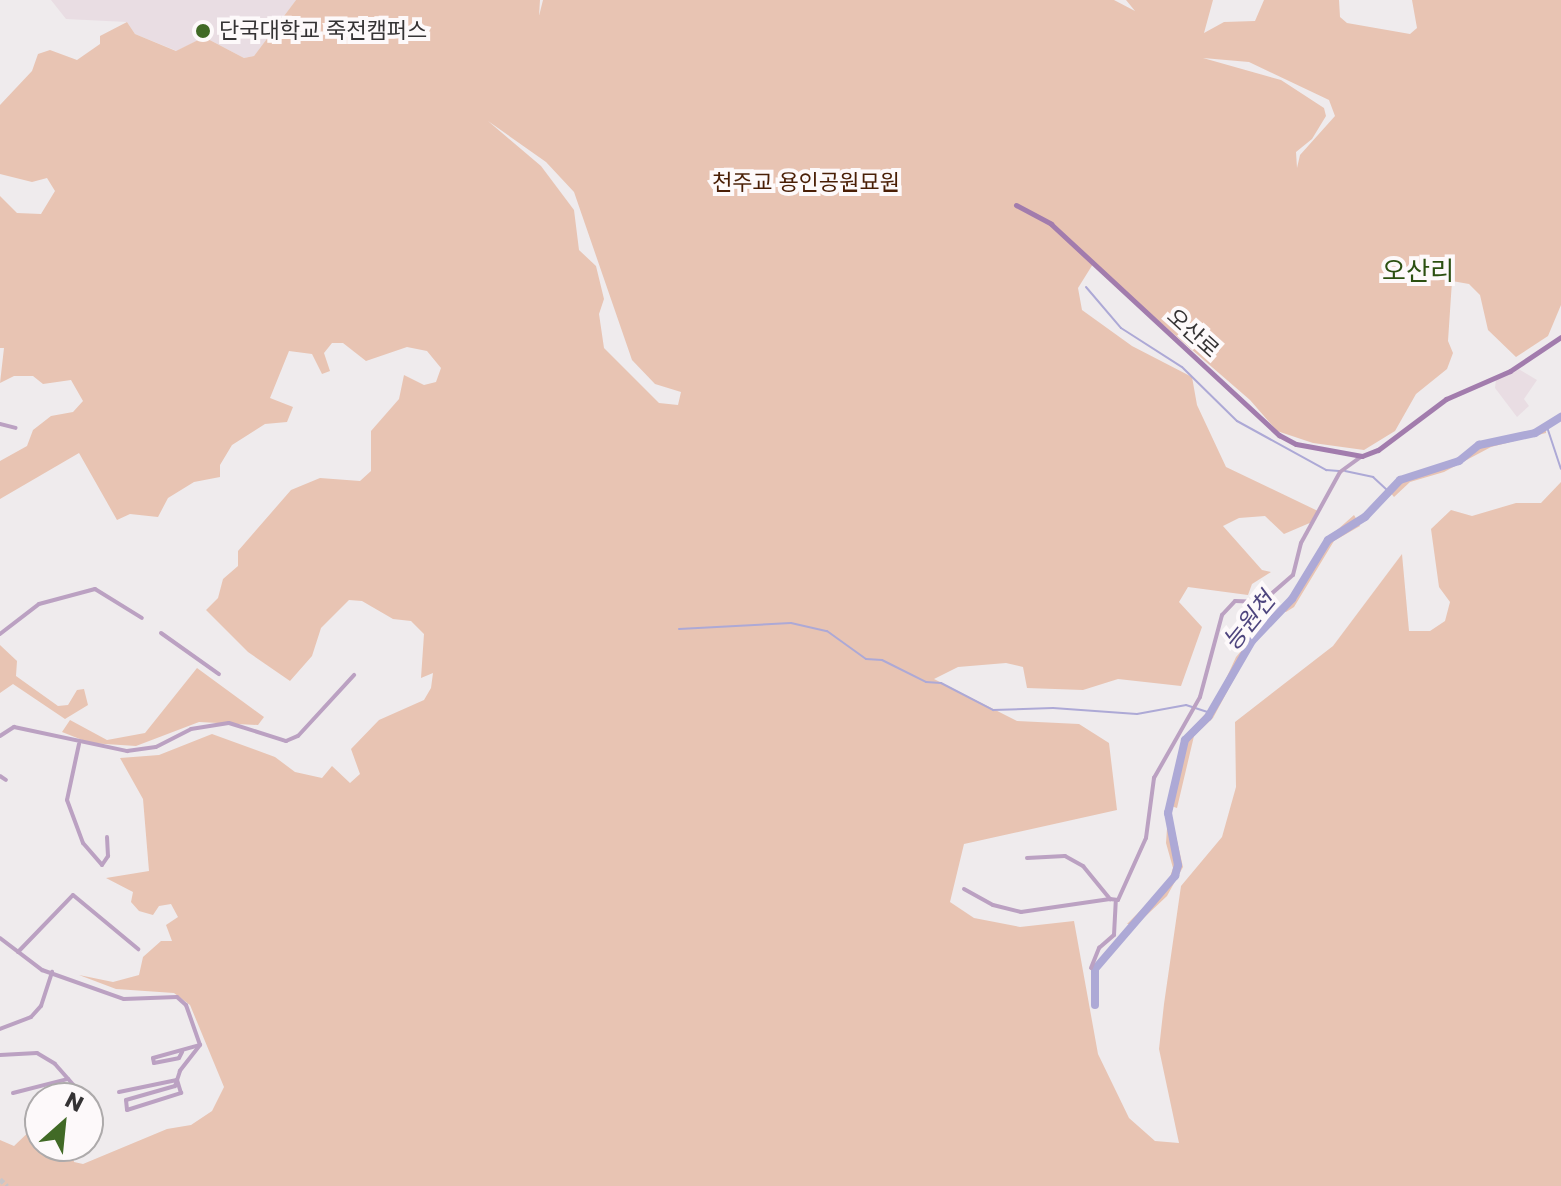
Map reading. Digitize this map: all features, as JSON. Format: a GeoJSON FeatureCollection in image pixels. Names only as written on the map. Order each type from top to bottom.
{"type":"FeatureCollection","features":[{"type":"Feature","properties":{"kind":"street","name":"오산로"},"geometry":{"type":"LineString","coordinates":[[1016,205],[1051,224],[1279,435],[1362,456]]}},
{"type":"Feature","properties":{"kind":"street"},"geometry":{"type":"LineString","coordinates":[[1091,968],[1099,948],[1114,935],[1116,902],[1146,838],[1154,778],[1195,705],[1222,615],[1235,601],[1262,602],[1293,575],[1301,543],[1343,470],[1362,456],[1406,433],[1446,399],[1510,371],[1561,337]]}},
{"type":"Feature","properties":{"kind":"street"},"geometry":{"type":"LineString","coordinates":[[0,424],[16,428]]}},
{"type":"Feature","properties":{"kind":"street"},"geometry":{"type":"LineString","coordinates":[[0,634],[39,604],[95,589],[142,618]]}},
{"type":"Feature","properties":{"kind":"street"},"geometry":{"type":"LineString","coordinates":[[161,633],[219,674]]}},
{"type":"Feature","properties":{"kind":"street"},"geometry":{"type":"LineString","coordinates":[[0,736],[14,727],[79,744],[127,751],[156,747],[191,729],[229,723],[286,741],[298,736],[354,675]]}},
{"type":"Feature","properties":{"kind":"street"},"geometry":{"type":"LineString","coordinates":[[79,744],[67,800],[83,843],[102,865],[107,862],[107,837]]}},
{"type":"Feature","properties":{"kind":"street"},"geometry":{"type":"LineString","coordinates":[[0,776],[6,780]]}},
{"type":"Feature","properties":{"kind":"street"},"geometry":{"type":"LineString","coordinates":[[1027,858],[1065,856],[1083,866],[1116,902]]}},
{"type":"Feature","properties":{"kind":"street"},"geometry":{"type":"LineString","coordinates":[[964,889],[993,905],[1021,912],[1110,899]]}},
{"type":"Feature","properties":{"kind":"street"},"geometry":{"type":"LineString","coordinates":[[18,952],[73,895],[138,949]]}},
{"type":"Feature","properties":{"kind":"street"},"geometry":{"type":"LineString","coordinates":[[0,938],[52,972],[124,999],[177,997],[186,1005],[200,1045]]}},
{"type":"Feature","properties":{"kind":"street"},"geometry":{"type":"LineString","coordinates":[[0,1029],[31,1017],[41,1006],[52,972]]}},
{"type":"Feature","properties":{"kind":"street"},"geometry":{"type":"LineString","coordinates":[[182,1052],[179,1058],[154,1063],[153,1058],[200,1045]]}},
{"type":"Feature","properties":{"kind":"street"},"geometry":{"type":"LineString","coordinates":[[177,1080],[181,1093],[126,1108],[126,1100],[175,1086],[177,1080],[200,1045]]}},
{"type":"Feature","properties":{"kind":"street"},"geometry":{"type":"LineString","coordinates":[[0,1055],[37,1053],[71,1082]]}},
{"type":"Feature","properties":{"kind":"street"},"geometry":{"type":"LineString","coordinates":[[13,1093],[68,1079]]}},
{"type":"Feature","properties":{"kind":"street"},"geometry":{"type":"LineString","coordinates":[[119,1092],[177,1080]]}},
{"type":"Feature","properties":{"kind":"shaded area","name":"단국대학교 죽전캠퍼스"},"geometry":{"type":"Polygon","coordinates":[[[51,0],[296,0],[254,56],[244,58],[204,37],[177,51],[135,34],[127,22],[66,19],[51,0]]]}},
{"type":"Feature","properties":{"kind":"shaded area"},"geometry":{"type":"Polygon","coordinates":[[[1517,368],[1537,380],[1524,399],[1529,406],[1517,417],[1495,388],[1496,379],[1517,368]]]}},
{"type":"Feature","properties":{"kind":"green space","name":"천주교 용인공원묘원"},"geometry":{"type":"Polygon","coordinates":[[[296,0],[540,0],[539,16],[543,0],[1114,0],[1135,11],[1126,0],[1213,0],[1204,33],[1224,22],[1255,21],[1264,0],[1339,0],[1340,17],[1347,23],[1410,34],[1417,28],[1412,0],[1561,0],[1561,305],[1548,336],[1516,357],[1488,330],[1480,295],[1469,284],[1452,281],[1448,341],[1453,353],[1447,369],[1416,394],[1395,431],[1364,450],[1313,443],[1277,431],[1250,400],[1093,264],[1078,288],[1082,310],[1132,346],[1192,377],[1197,405],[1226,467],[1320,512],[1312,522],[1284,534],[1265,516],[1239,518],[1223,526],[1262,570],[1271,572],[1252,584],[1248,595],[1188,587],[1179,602],[1202,627],[1181,686],[1118,679],[1083,690],[1027,688],[1023,667],[1006,663],[958,667],[934,679],[1017,721],[1079,724],[1109,743],[1117,810],[964,844],[950,902],[974,918],[1020,927],[1074,921],[1098,1054],[1129,1118],[1155,1141],[1179,1143],[1159,1049],[1164,1004],[1181,886],[1222,837],[1236,787],[1235,722],[1333,646],[1402,554],[1409,631],[1430,631],[1445,621],[1450,602],[1439,587],[1431,529],[1451,510],[1472,516],[1516,503],[1541,503],[1561,482],[1561,1186],[0,1186],[0,1140],[14,1146],[24,1136],[24,1162],[104,1162],[104,1155],[167,1129],[191,1125],[212,1111],[224,1087],[190,1005],[174,993],[116,989],[79,975],[113,982],[139,975],[143,957],[161,941],[172,941],[166,925],[178,917],[171,904],[159,906],[153,915],[139,911],[131,902],[133,892],[106,878],[149,871],[143,799],[120,758],[159,755],[212,734],[275,757],[295,772],[322,778],[332,766],[350,783],[360,774],[351,749],[379,720],[424,700],[431,688],[433,673],[421,678],[424,634],[411,621],[393,619],[362,601],[349,600],[321,628],[312,656],[290,681],[248,652],[206,610],[218,598],[223,579],[238,566],[238,551],[291,490],[320,478],[360,481],[371,471],[371,431],[399,399],[404,375],[424,385],[436,382],[441,368],[427,351],[407,347],[366,361],[343,343],[332,343],[324,353],[330,371],[322,374],[312,354],[289,351],[270,398],[293,407],[287,422],[265,424],[232,445],[220,465],[220,477],[194,482],[168,498],[158,517],[130,514],[117,520],[79,453],[0,499],[0,461],[27,446],[33,430],[51,416],[73,412],[83,401],[71,380],[43,384],[33,376],[14,376],[0,383],[4,348],[0,348],[0,196],[17,213],[41,214],[55,191],[47,178],[32,182],[0,174],[0,105],[32,71],[38,54],[50,50],[77,60],[100,44],[100,36],[127,22],[135,34],[176,51],[204,37],[244,58],[254,56],[296,0]],[[1203,58],[1281,80],[1324,108],[1326,116],[1312,139],[1296,152],[1297,168],[1300,155],[1335,116],[1329,100],[1249,62],[1203,58]],[[488,121],[541,166],[574,210],[579,250],[596,266],[604,299],[599,314],[604,348],[659,403],[678,405],[681,392],[655,384],[632,360],[574,192],[546,162],[488,121]]]}},
{"type":"Feature","properties":{"kind":"green space"},"geometry":{"type":"Polygon","coordinates":[[[1546,429],[1546,433],[1491,447],[1444,472],[1410,482],[1394,497],[1389,491],[1400,481],[1460,462],[1480,446],[1546,429]]]}},
{"type":"Feature","properties":{"kind":"green space"},"geometry":{"type":"Polygon","coordinates":[[[1354,515],[1357,520],[1330,537],[1358,521],[1360,526],[1334,541],[1294,607],[1286,612],[1279,609],[1294,596],[1328,538],[1354,515]]]}},
{"type":"Feature","properties":{"kind":"green space"},"geometry":{"type":"Polygon","coordinates":[[[1262,627],[1213,718],[1194,736],[1177,808],[1171,806],[1185,736],[1209,713],[1185,740],[1180,772],[1186,740],[1208,718],[1236,657],[1262,627]]]}},
{"type":"Feature","properties":{"kind":"green space"},"geometry":{"type":"Polygon","coordinates":[[[0,645],[17,661],[16,676],[58,706],[68,705],[77,690],[84,689],[88,705],[65,719],[13,684],[0,693],[0,645]]]}},
{"type":"Feature","properties":{"kind":"green space"},"geometry":{"type":"Polygon","coordinates":[[[197,668],[264,717],[258,725],[199,722],[136,746],[90,743],[62,732],[70,720],[107,740],[145,733],[197,668]]]}},
{"type":"Feature","properties":{"kind":"green space"},"geometry":{"type":"Polygon","coordinates":[[[1170,810],[1183,867],[1167,896],[1132,929],[1134,924],[1127,924],[1168,883],[1173,868],[1166,843],[1168,813],[1176,849],[1170,810]]]}},
{"type":"Feature","properties":{"kind":"waterway"},"geometry":{"type":"LineString","coordinates":[[1086,287],[1121,328],[1182,367],[1237,421],[1326,470],[1339,471]]}},
{"type":"Feature","properties":{"kind":"waterway","name":"능원천"},"geometry":{"type":"LineString","coordinates":[[1095,1005],[1095,969],[1175,876],[1178,865],[1168,813],[1185,740],[1208,717],[1252,641],[1292,599],[1328,540],[1365,517],[1400,480],[1459,461],[1479,445],[1535,433],[1561,417]]}},
{"type":"Feature","properties":{"kind":"waterway"},"geometry":{"type":"LineString","coordinates":[[1547,427],[1561,469]]}},
{"type":"Feature","properties":{"kind":"waterway"},"geometry":{"type":"LineString","coordinates":[[1345,471],[1373,477],[1388,491]]}},
{"type":"Feature","properties":{"kind":"waterway"},"geometry":{"type":"LineString","coordinates":[[679,629],[791,623],[827,631],[866,659],[882,660],[926,682],[941,683],[993,710],[1053,708],[1137,714],[1186,705],[1210,713]]}},
{"type":"Feature","properties":{"kind":"tunnel"},"geometry":{"type":"LineString","coordinates":[[0,1179],[7,1186]]}},
{"type":"Feature","properties":{"kind":"place","name":"단국대학교 죽전캠퍼스"},"geometry":{"type":"Point","coordinates":[203,31]}},
{"type":"Feature","properties":{"kind":"district","name":"오산리"},"geometry":{"type":"Point","coordinates":[1418,272]}}]}
